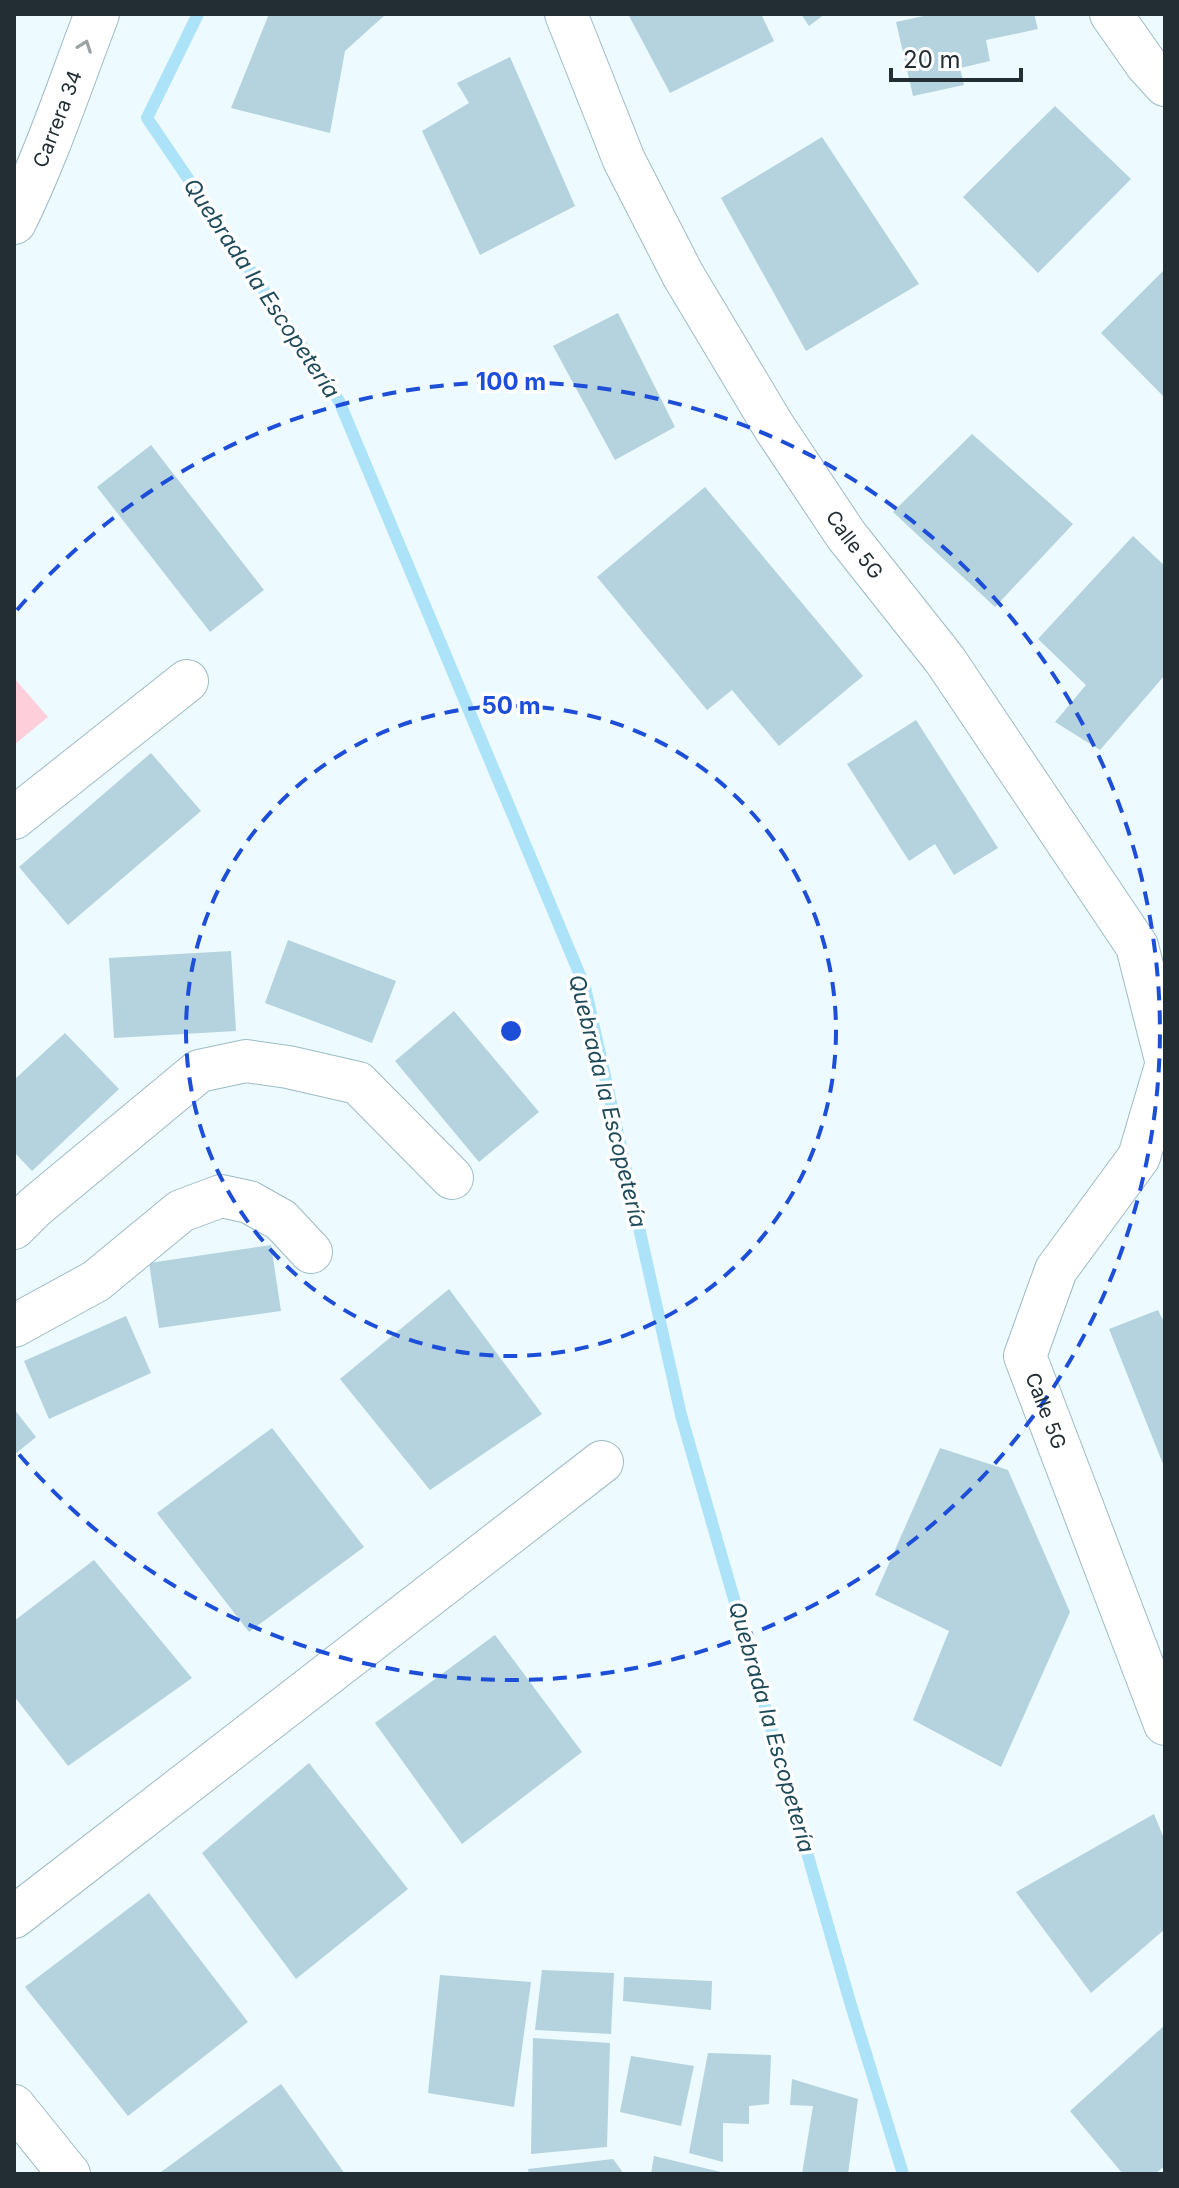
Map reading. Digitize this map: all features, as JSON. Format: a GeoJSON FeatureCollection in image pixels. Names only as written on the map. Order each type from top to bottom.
{"type":"FeatureCollection","features":[{"type":"Feature","properties":{"kind":"street","name":"Carrera 34"},"geometry":{"type":"LineString","coordinates":[[14,222],[61,112],[97,14]]}},
{"type":"Feature","properties":{"kind":"street","name":"Calle 5G"},"geometry":{"type":"LineString","coordinates":[[566,14],[624,160],[683,275],[774,427],[846,535],[945,660],[1137,946],[1165,1056]]}},
{"type":"Feature","properties":{"kind":"street"},"geometry":{"type":"LineString","coordinates":[[1111,14],[1146,64],[1165,85]]}},
{"type":"Feature","properties":{"kind":"street"},"geometry":{"type":"LineString","coordinates":[[14,818],[187,681]]}},
{"type":"Feature","properties":{"kind":"street"},"geometry":{"type":"LineString","coordinates":[[14,1228],[35,1207],[199,1071],[246,1061],[358,1083],[452,1178]]}},
{"type":"Feature","properties":{"kind":"street","name":"Calle 5G"},"geometry":{"type":"LineString","coordinates":[[1165,1069],[1139,1157],[1056,1270],[1025,1356],[1165,1724]]}},
{"type":"Feature","properties":{"kind":"street"},"geometry":{"type":"LineString","coordinates":[[14,1326],[96,1281],[181,1211],[221,1196],[249,1202],[281,1220],[311,1252]]}},
{"type":"Feature","properties":{"kind":"street"},"geometry":{"type":"LineString","coordinates":[[14,1917],[602,1462]]}},
{"type":"Feature","properties":{"kind":"street"},"geometry":{"type":"LineString","coordinates":[[14,2106],[69,2174]]}},
{"type":"Feature","properties":{"kind":"shaded area"},"geometry":{"type":"Polygon","coordinates":[[[14,678],[48,717],[14,745],[14,678]]]}},
{"type":"Feature","properties":{"kind":"building"},"geometry":{"type":"Polygon","coordinates":[[[269,14],[386,14],[345,51],[330,133],[231,108],[269,14]]]}},
{"type":"Feature","properties":{"kind":"building"},"geometry":{"type":"Polygon","coordinates":[[[628,14],[761,14],[774,41],[670,93],[628,14]]]}},
{"type":"Feature","properties":{"kind":"building"},"geometry":{"type":"Polygon","coordinates":[[[801,14],[825,14],[809,26],[801,14]]]}},
{"type":"Feature","properties":{"kind":"building"},"geometry":{"type":"Polygon","coordinates":[[[933,14],[1034,14],[1038,29],[986,40],[990,61],[960,68],[964,85],[913,96],[896,22],[933,14]]]}},
{"type":"Feature","properties":{"kind":"building"},"geometry":{"type":"Polygon","coordinates":[[[510,57],[575,206],[480,255],[422,131],[469,103],[457,83],[510,57]]]}},
{"type":"Feature","properties":{"kind":"building"},"geometry":{"type":"Polygon","coordinates":[[[1055,106],[1131,179],[1038,273],[963,197],[1055,106]]]}},
{"type":"Feature","properties":{"kind":"building"},"geometry":{"type":"Polygon","coordinates":[[[822,137],[919,284],[806,351],[721,198],[822,137]]]}},
{"type":"Feature","properties":{"kind":"building"},"geometry":{"type":"Polygon","coordinates":[[[1165,269],[1165,394],[1163,396],[1101,333],[1165,269]]]}},
{"type":"Feature","properties":{"kind":"building"},"geometry":{"type":"Polygon","coordinates":[[[618,313],[675,427],[615,460],[553,346],[618,313]]]}},
{"type":"Feature","properties":{"kind":"building"},"geometry":{"type":"Polygon","coordinates":[[[972,434],[1073,524],[995,607],[893,512],[972,434]]]}},
{"type":"Feature","properties":{"kind":"building"},"geometry":{"type":"Polygon","coordinates":[[[151,445],[264,590],[210,632],[97,487],[151,445]]]}},
{"type":"Feature","properties":{"kind":"building"},"geometry":{"type":"Polygon","coordinates":[[[705,487],[863,676],[779,746],[732,690],[707,710],[597,577],[705,487]]]}},
{"type":"Feature","properties":{"kind":"building"},"geometry":{"type":"Polygon","coordinates":[[[1133,536],[1165,566],[1165,675],[1100,750],[1055,722],[1086,685],[1038,639],[1133,536]]]}},
{"type":"Feature","properties":{"kind":"building"},"geometry":{"type":"Polygon","coordinates":[[[916,720],[998,848],[954,875],[935,844],[909,861],[847,764],[916,720]]]}},
{"type":"Feature","properties":{"kind":"building"},"geometry":{"type":"Polygon","coordinates":[[[151,753],[201,811],[68,925],[19,867],[151,753]]]}},
{"type":"Feature","properties":{"kind":"building"},"geometry":{"type":"Polygon","coordinates":[[[288,940],[396,981],[372,1043],[265,1003],[288,940]]]}},
{"type":"Feature","properties":{"kind":"building"},"geometry":{"type":"Polygon","coordinates":[[[231,951],[236,1031],[114,1038],[109,958],[231,951]]]}},
{"type":"Feature","properties":{"kind":"building"},"geometry":{"type":"Polygon","coordinates":[[[454,1011],[539,1112],[479,1162],[395,1061],[454,1011]]]}},
{"type":"Feature","properties":{"kind":"building"},"geometry":{"type":"Polygon","coordinates":[[[65,1033],[119,1089],[32,1171],[14,1152],[14,1080],[65,1033]]]}},
{"type":"Feature","properties":{"kind":"building"},"geometry":{"type":"Polygon","coordinates":[[[271,1245],[281,1311],[159,1328],[149,1263],[271,1245]]]}},
{"type":"Feature","properties":{"kind":"building"},"geometry":{"type":"Polygon","coordinates":[[[449,1289],[542,1414],[430,1490],[340,1379],[449,1289]]]}},
{"type":"Feature","properties":{"kind":"building"},"geometry":{"type":"Polygon","coordinates":[[[1158,1310],[1165,1324],[1165,1469],[1109,1329],[1158,1310]]]}},
{"type":"Feature","properties":{"kind":"building"},"geometry":{"type":"Polygon","coordinates":[[[126,1316],[151,1373],[49,1419],[24,1361],[126,1316]]]}},
{"type":"Feature","properties":{"kind":"building"},"geometry":{"type":"Polygon","coordinates":[[[14,1409],[36,1437],[14,1455],[14,1409]]]}},
{"type":"Feature","properties":{"kind":"building"},"geometry":{"type":"Polygon","coordinates":[[[272,1428],[364,1547],[249,1632],[157,1513],[272,1428]]]}},
{"type":"Feature","properties":{"kind":"building"},"geometry":{"type":"Polygon","coordinates":[[[940,1448],[1008,1470],[1070,1612],[1001,1767],[913,1720],[949,1631],[875,1595],[940,1448]]]}},
{"type":"Feature","properties":{"kind":"building"},"geometry":{"type":"Polygon","coordinates":[[[94,1560],[192,1678],[68,1766],[14,1696],[14,1621],[94,1560]]]}},
{"type":"Feature","properties":{"kind":"building"},"geometry":{"type":"Polygon","coordinates":[[[495,1635],[582,1752],[462,1844],[375,1723],[495,1635]]]}},
{"type":"Feature","properties":{"kind":"building"},"geometry":{"type":"Polygon","coordinates":[[[309,1763],[408,1889],[296,1979],[202,1853],[309,1763]]]}},
{"type":"Feature","properties":{"kind":"building"},"geometry":{"type":"Polygon","coordinates":[[[1154,1814],[1165,1841],[1165,1929],[1091,1993],[1016,1892],[1154,1814]]]}},
{"type":"Feature","properties":{"kind":"building"},"geometry":{"type":"Polygon","coordinates":[[[149,1893],[248,2022],[128,2116],[25,1987],[149,1893]]]}},
{"type":"Feature","properties":{"kind":"building"},"geometry":{"type":"Polygon","coordinates":[[[542,1970],[614,1973],[611,2034],[535,2030],[542,1970]]]}},
{"type":"Feature","properties":{"kind":"building"},"geometry":{"type":"Polygon","coordinates":[[[440,1975],[531,1982],[514,2107],[428,2093],[440,1975]]]}},
{"type":"Feature","properties":{"kind":"building"},"geometry":{"type":"Polygon","coordinates":[[[624,1977],[712,1981],[711,2010],[623,2001],[624,1977]]]}},
{"type":"Feature","properties":{"kind":"building"},"geometry":{"type":"Polygon","coordinates":[[[1165,2025],[1165,2166],[1155,2174],[1123,2174],[1070,2111],[1165,2025]]]}},
{"type":"Feature","properties":{"kind":"building"},"geometry":{"type":"Polygon","coordinates":[[[533,2038],[610,2043],[607,2147],[531,2154],[533,2038]]]}},
{"type":"Feature","properties":{"kind":"building"},"geometry":{"type":"Polygon","coordinates":[[[708,2053],[771,2055],[769,2104],[749,2106],[749,2124],[723,2123],[723,2162],[689,2153],[708,2053]]]}},
{"type":"Feature","properties":{"kind":"building"},"geometry":{"type":"Polygon","coordinates":[[[631,2056],[694,2066],[681,2126],[620,2112],[631,2056]]]}},
{"type":"Feature","properties":{"kind":"building"},"geometry":{"type":"Polygon","coordinates":[[[792,2079],[858,2099],[848,2174],[802,2174],[813,2106],[790,2105],[792,2079]]]}},
{"type":"Feature","properties":{"kind":"building"},"geometry":{"type":"Polygon","coordinates":[[[281,2084],[345,2174],[161,2172],[281,2084]]]}},
{"type":"Feature","properties":{"kind":"building"},"geometry":{"type":"Polygon","coordinates":[[[654,2156],[725,2173],[725,2174],[651,2174],[654,2156]]]}},
{"type":"Feature","properties":{"kind":"building"},"geometry":{"type":"Polygon","coordinates":[[[613,2159],[624,2174],[529,2174],[528,2169],[613,2159]]]}},
{"type":"Feature","properties":{"kind":"waterway","name":"Quebrada la Escopetería"},"geometry":{"type":"LineString","coordinates":[[198,14],[147,118],[339,401],[585,987],[681,1415],[850,2002],[903,2174]]}}]}
